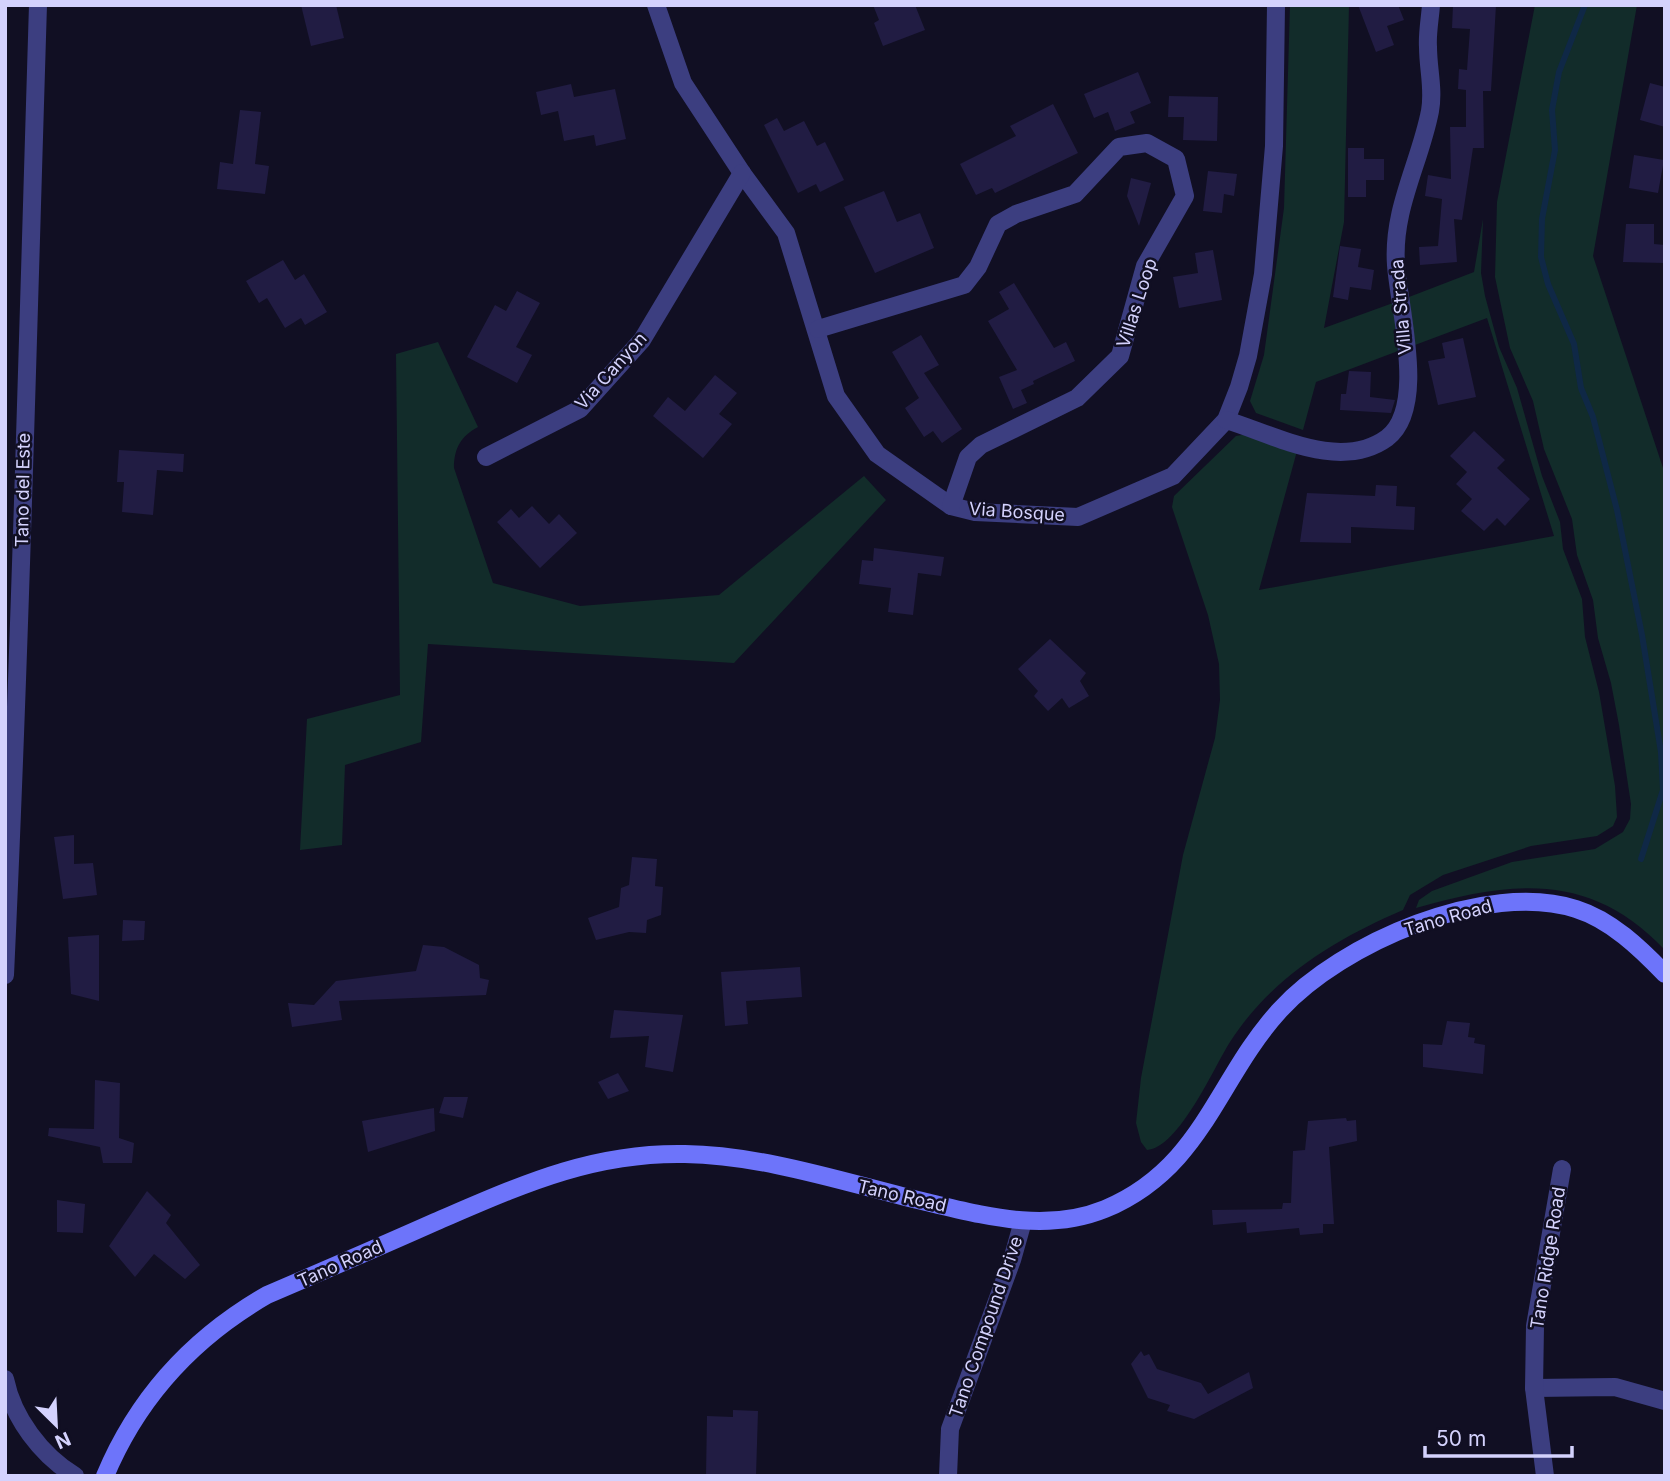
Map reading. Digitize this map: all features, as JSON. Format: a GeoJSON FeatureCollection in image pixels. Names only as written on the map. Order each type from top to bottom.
{"type":"FeatureCollection","features":[{"type":"Feature","properties":{"kind":"street","name":"Tano del Este"},"geometry":{"type":"LineString","coordinates":[[5,975],[22,588],[29,214],[38,5]]}},
{"type":"Feature","properties":{"kind":"street","name":"Via Bosque"},"geometry":{"type":"LineString","coordinates":[[656,5],[683,83],[742,173],[786,233],[836,396],[877,454],[951,506],[975,512],[1077,517],[1173,476],[1226,420],[1248,356],[1263,274],[1274,146],[1276,5]]}},
{"type":"Feature","properties":{"kind":"street","name":"Villa Strada"},"geometry":{"type":"LineString","coordinates":[[1226,420],[1339,454],[1369,448],[1388,437],[1401,424],[1409,390],[1396,261],[1397,233],[1408,182],[1430,108],[1428,48],[1431,5]]}},
{"type":"Feature","properties":{"kind":"street","name":"Villas Loop"},"geometry":{"type":"LineString","coordinates":[[817,329],[964,285],[978,267],[998,224],[1016,214],[1075,194],[1119,147],[1147,143],[1176,159],[1185,196],[1145,266],[1121,356],[1077,398],[981,445],[968,457],[951,506]]}},
{"type":"Feature","properties":{"kind":"street","name":"Via Canyon"},"geometry":{"type":"LineString","coordinates":[[486,457],[580,409],[642,340],[742,173]]}},
{"type":"Feature","properties":{"kind":"street","name":"Tano Road"},"geometry":{"type":"LineString","coordinates":[[105,1476],[128,1427],[151,1394],[177,1364],[233,1315],[267,1295],[561,1170],[633,1156],[716,1155],[981,1215],[1043,1223],[1084,1216],[1122,1201],[1155,1182],[1196,1137],[1254,1045],[1283,1006],[1323,972],[1412,926],[1488,905],[1522,901],[1554,903],[1597,918],[1632,943],[1665,974]]}},
{"type":"Feature","properties":{"kind":"street","name":"Tano Ridge Road"},"geometry":{"type":"LineString","coordinates":[[1545,1476],[1534,1388],[1535,1326],[1562,1169]]}},
{"type":"Feature","properties":{"kind":"street","name":"Tano Compound Drive"},"geometry":{"type":"LineString","coordinates":[[948,1476],[950,1429],[1012,1260],[1023,1221]]}},
{"type":"Feature","properties":{"kind":"street"},"geometry":{"type":"LineString","coordinates":[[5,1379],[28,1430],[51,1458],[75,1476]]}},
{"type":"Feature","properties":{"kind":"street"},"geometry":{"type":"LineString","coordinates":[[1534,1388],[1615,1387],[1665,1401]]}},
{"type":"Feature","properties":{"kind":"green space"},"geometry":{"type":"Polygon","coordinates":[[[1290,5],[1349,5],[1344,222],[1324,328],[1393,303],[1398,351],[1316,382],[1303,430],[1256,413],[1250,401],[1264,355],[1284,208],[1290,5]]]}},
{"type":"Feature","properties":{"kind":"green space"},"geometry":{"type":"Polygon","coordinates":[[[1535,5],[1637,5],[1593,256],[1665,474],[1665,950],[1637,924],[1608,906],[1579,895],[1548,889],[1485,892],[1416,908],[1419,900],[1432,891],[1512,862],[1595,849],[1623,832],[1630,819],[1631,804],[1619,725],[1598,638],[1593,600],[1577,555],[1572,519],[1544,449],[1533,401],[1510,348],[1495,277],[1497,202],[1535,5]]]}},
{"type":"Feature","properties":{"kind":"green space"},"geometry":{"type":"Polygon","coordinates":[[[1483,219],[1481,273],[1485,296],[1499,347],[1517,388],[1542,476],[1560,522],[1563,549],[1582,599],[1585,637],[1599,692],[1615,786],[1617,817],[1613,826],[1597,836],[1531,846],[1443,875],[1410,895],[1403,910],[1353,934],[1306,963],[1265,998],[1246,1019],[1183,1122],[1159,1146],[1147,1150],[1141,1142],[1136,1123],[1141,1078],[1183,855],[1215,738],[1220,700],[1219,664],[1208,615],[1172,507],[1174,496],[1236,436],[1248,434],[1297,451],[1259,590],[1554,536],[1487,318],[1415,345],[1409,297],[1474,272],[1483,219]]]}},
{"type":"Feature","properties":{"kind":"green space"},"geometry":{"type":"Polygon","coordinates":[[[438,342],[478,427],[460,443],[455,454],[454,468],[493,583],[580,606],[719,595],[864,476],[886,500],[734,663],[428,644],[421,742],[345,765],[342,845],[300,850],[307,719],[400,695],[396,354],[438,342]]]}},
{"type":"Feature","properties":{"kind":"building"},"geometry":{"type":"Polygon","coordinates":[[[301,5],[336,5],[344,38],[311,46],[301,5]]]}},
{"type":"Feature","properties":{"kind":"building"},"geometry":{"type":"Polygon","coordinates":[[[873,5],[915,5],[925,30],[883,46],[874,23],[879,20],[873,5]]]}},
{"type":"Feature","properties":{"kind":"building"},"geometry":{"type":"Polygon","coordinates":[[[1358,5],[1398,5],[1404,20],[1387,26],[1394,45],[1376,52],[1358,5]]]}},
{"type":"Feature","properties":{"kind":"building"},"geometry":{"type":"Polygon","coordinates":[[[1453,5],[1496,5],[1491,91],[1483,91],[1484,148],[1473,148],[1462,220],[1454,219],[1457,262],[1420,265],[1419,247],[1438,246],[1442,199],[1425,196],[1428,175],[1451,179],[1450,127],[1466,127],[1466,90],[1458,89],[1459,69],[1467,70],[1470,29],[1452,28],[1453,5]]]}},
{"type":"Feature","properties":{"kind":"building"},"geometry":{"type":"Polygon","coordinates":[[[1138,72],[1151,103],[1130,112],[1135,123],[1115,131],[1108,112],[1094,118],[1084,94],[1138,72]]]}},
{"type":"Feature","properties":{"kind":"building"},"geometry":{"type":"Polygon","coordinates":[[[1650,83],[1665,87],[1665,127],[1640,120],[1650,83]]]}},
{"type":"Feature","properties":{"kind":"building"},"geometry":{"type":"Polygon","coordinates":[[[571,84],[574,97],[615,89],[626,139],[596,146],[594,135],[564,141],[558,111],[541,115],[536,92],[571,84]]]}},
{"type":"Feature","properties":{"kind":"building"},"geometry":{"type":"Polygon","coordinates":[[[1169,96],[1218,97],[1217,141],[1183,140],[1184,117],[1168,117],[1169,96]]]}},
{"type":"Feature","properties":{"kind":"building"},"geometry":{"type":"Polygon","coordinates":[[[1053,104],[1078,153],[995,193],[992,188],[976,195],[960,164],[1016,136],[1010,126],[1053,104]]]}},
{"type":"Feature","properties":{"kind":"building"},"geometry":{"type":"Polygon","coordinates":[[[240,110],[261,112],[255,164],[269,166],[265,194],[217,189],[220,162],[233,164],[240,110]]]}},
{"type":"Feature","properties":{"kind":"building"},"geometry":{"type":"Polygon","coordinates":[[[777,118],[784,131],[804,121],[817,146],[825,142],[844,180],[820,192],[816,184],[798,193],[764,125],[777,118]]]}},
{"type":"Feature","properties":{"kind":"building"},"geometry":{"type":"Polygon","coordinates":[[[1348,148],[1364,148],[1364,159],[1384,159],[1384,180],[1366,180],[1366,197],[1348,197],[1348,148]]]}},
{"type":"Feature","properties":{"kind":"building"},"geometry":{"type":"Polygon","coordinates":[[[1634,155],[1664,160],[1658,193],[1629,188],[1634,155]]]}},
{"type":"Feature","properties":{"kind":"building"},"geometry":{"type":"Polygon","coordinates":[[[1208,171],[1237,174],[1234,196],[1224,194],[1222,213],[1203,211],[1208,171]]]}},
{"type":"Feature","properties":{"kind":"building"},"geometry":{"type":"Polygon","coordinates":[[[1131,178],[1151,183],[1139,226],[1127,196],[1131,178]]]}},
{"type":"Feature","properties":{"kind":"building"},"geometry":{"type":"Polygon","coordinates":[[[884,191],[897,222],[920,213],[934,248],[875,273],[844,207],[884,191]]]}},
{"type":"Feature","properties":{"kind":"building"},"geometry":{"type":"Polygon","coordinates":[[[1626,224],[1654,224],[1654,244],[1665,245],[1665,263],[1623,262],[1626,224]]]}},
{"type":"Feature","properties":{"kind":"building"},"geometry":{"type":"Polygon","coordinates":[[[1340,246],[1361,249],[1358,267],[1374,270],[1371,290],[1350,287],[1348,300],[1333,297],[1340,246]]]}},
{"type":"Feature","properties":{"kind":"building"},"geometry":{"type":"Polygon","coordinates":[[[1213,250],[1222,300],[1179,308],[1173,277],[1198,273],[1195,253],[1213,250]]]}},
{"type":"Feature","properties":{"kind":"building"},"geometry":{"type":"Polygon","coordinates":[[[283,260],[295,280],[304,274],[327,312],[305,325],[301,318],[285,328],[267,298],[259,303],[246,281],[283,260]]]}},
{"type":"Feature","properties":{"kind":"building"},"geometry":{"type":"Polygon","coordinates":[[[1014,283],[1054,348],[1066,342],[1075,361],[1033,381],[1034,384],[1021,390],[1027,403],[1013,409],[999,377],[1017,370],[988,321],[1009,309],[999,292],[1014,283]]]}},
{"type":"Feature","properties":{"kind":"building"},"geometry":{"type":"Polygon","coordinates":[[[517,291],[540,303],[516,347],[532,355],[517,383],[467,357],[495,305],[506,311],[517,291]]]}},
{"type":"Feature","properties":{"kind":"building"},"geometry":{"type":"Polygon","coordinates":[[[921,335],[939,365],[924,373],[962,429],[942,443],[933,431],[924,437],[905,408],[919,398],[892,352],[921,335]]]}},
{"type":"Feature","properties":{"kind":"building"},"geometry":{"type":"Polygon","coordinates":[[[1463,338],[1476,397],[1438,405],[1428,361],[1445,358],[1442,343],[1463,338]]]}},
{"type":"Feature","properties":{"kind":"building"},"geometry":{"type":"Polygon","coordinates":[[[1349,371],[1371,372],[1370,397],[1395,400],[1391,413],[1340,410],[1341,394],[1346,394],[1349,371]]]}},
{"type":"Feature","properties":{"kind":"building"},"geometry":{"type":"Polygon","coordinates":[[[715,375],[737,393],[719,414],[732,424],[703,458],[653,416],[668,397],[685,411],[715,375]]]}},
{"type":"Feature","properties":{"kind":"building"},"geometry":{"type":"Polygon","coordinates":[[[1474,431],[1505,460],[1497,468],[1530,499],[1505,526],[1497,518],[1484,531],[1461,511],[1472,499],[1456,484],[1467,472],[1450,456],[1474,431]]]}},
{"type":"Feature","properties":{"kind":"building"},"geometry":{"type":"Polygon","coordinates":[[[119,450],[184,454],[183,472],[157,470],[153,515],[122,512],[124,482],[117,482],[119,450]]]}},
{"type":"Feature","properties":{"kind":"building"},"geometry":{"type":"Polygon","coordinates":[[[1376,485],[1397,486],[1396,506],[1415,507],[1414,530],[1351,527],[1351,543],[1300,542],[1307,493],[1375,496],[1376,485]]]}},
{"type":"Feature","properties":{"kind":"building"},"geometry":{"type":"Polygon","coordinates":[[[532,506],[549,524],[559,514],[577,533],[540,568],[497,522],[511,509],[519,518],[532,506]]]}},
{"type":"Feature","properties":{"kind":"building"},"geometry":{"type":"Polygon","coordinates":[[[874,548],[944,557],[941,576],[918,573],[913,615],[888,612],[891,588],[859,584],[862,560],[873,561],[874,548]]]}},
{"type":"Feature","properties":{"kind":"building"},"geometry":{"type":"Polygon","coordinates":[[[1050,639],[1086,673],[1080,681],[1089,696],[1069,708],[1062,698],[1048,711],[1034,696],[1038,691],[1018,669],[1050,639]]]}},
{"type":"Feature","properties":{"kind":"building"},"geometry":{"type":"Polygon","coordinates":[[[74,835],[74,864],[93,863],[97,895],[63,899],[54,837],[74,835]]]}},
{"type":"Feature","properties":{"kind":"building"},"geometry":{"type":"Polygon","coordinates":[[[632,857],[657,859],[655,886],[663,887],[661,915],[647,920],[646,933],[629,932],[596,940],[588,918],[619,907],[621,888],[629,885],[632,857]]]}},
{"type":"Feature","properties":{"kind":"building"},"geometry":{"type":"Polygon","coordinates":[[[123,920],[145,921],[144,940],[122,941],[123,920]]]}},
{"type":"Feature","properties":{"kind":"building"},"geometry":{"type":"Polygon","coordinates":[[[99,935],[99,1001],[71,994],[68,937],[99,935]]]}},
{"type":"Feature","properties":{"kind":"building"},"geometry":{"type":"Polygon","coordinates":[[[423,945],[444,947],[479,965],[480,978],[489,980],[486,995],[339,1001],[342,1020],[292,1027],[288,1003],[314,1005],[336,981],[416,971],[423,945]]]}},
{"type":"Feature","properties":{"kind":"building"},"geometry":{"type":"Polygon","coordinates":[[[800,967],[802,997],[746,1001],[748,1024],[725,1026],[721,972],[800,967]]]}},
{"type":"Feature","properties":{"kind":"building"},"geometry":{"type":"Polygon","coordinates":[[[614,1010],[683,1015],[673,1072],[645,1067],[649,1036],[610,1038],[614,1010]]]}},
{"type":"Feature","properties":{"kind":"building"},"geometry":{"type":"Polygon","coordinates":[[[1447,1021],[1470,1023],[1468,1037],[1475,1038],[1474,1043],[1485,1045],[1483,1074],[1423,1067],[1423,1044],[1442,1045],[1447,1021]]]}},
{"type":"Feature","properties":{"kind":"building"},"geometry":{"type":"Polygon","coordinates":[[[618,1073],[629,1091],[608,1099],[598,1082],[618,1073]]]}},
{"type":"Feature","properties":{"kind":"building"},"geometry":{"type":"Polygon","coordinates":[[[95,1080],[120,1083],[119,1138],[134,1143],[132,1163],[103,1163],[100,1147],[48,1136],[49,1128],[94,1129],[95,1080]]]}},
{"type":"Feature","properties":{"kind":"building"},"geometry":{"type":"Polygon","coordinates":[[[444,1097],[468,1097],[463,1118],[439,1113],[444,1097]]]}},
{"type":"Feature","properties":{"kind":"building"},"geometry":{"type":"Polygon","coordinates":[[[434,1108],[435,1131],[368,1152],[362,1121],[434,1108]]]}},
{"type":"Feature","properties":{"kind":"building"},"geometry":{"type":"Polygon","coordinates":[[[1346,1118],[1347,1121],[1356,1120],[1357,1141],[1329,1147],[1334,1224],[1323,1224],[1323,1233],[1300,1235],[1299,1228],[1247,1233],[1246,1222],[1213,1225],[1212,1210],[1282,1209],[1283,1203],[1291,1203],[1293,1151],[1305,1150],[1308,1121],[1346,1118]]]}},
{"type":"Feature","properties":{"kind":"building"},"geometry":{"type":"Polygon","coordinates":[[[147,1191],[171,1215],[166,1223],[200,1265],[185,1279],[154,1254],[135,1277],[109,1246],[147,1191]]]}},
{"type":"Feature","properties":{"kind":"building"},"geometry":{"type":"Polygon","coordinates":[[[57,1200],[85,1204],[83,1233],[57,1232],[57,1200]]]}},
{"type":"Feature","properties":{"kind":"building"},"geometry":{"type":"Polygon","coordinates":[[[1141,1351],[1144,1356],[1149,1354],[1157,1369],[1201,1383],[1208,1394],[1249,1372],[1253,1388],[1194,1419],[1167,1411],[1170,1405],[1148,1398],[1131,1364],[1141,1351]]]}},
{"type":"Feature","properties":{"kind":"building"},"geometry":{"type":"Polygon","coordinates":[[[733,1410],[758,1411],[756,1476],[706,1476],[707,1416],[733,1417],[733,1410]]]}},
{"type":"Feature","properties":{"kind":"waterway"},"geometry":{"type":"LineString","coordinates":[[1585,5],[1559,72],[1552,110],[1555,150],[1542,219],[1541,257],[1548,284],[1574,344],[1581,388],[1593,417],[1617,510],[1642,635],[1661,752],[1663,790],[1641,859]]}}]}
